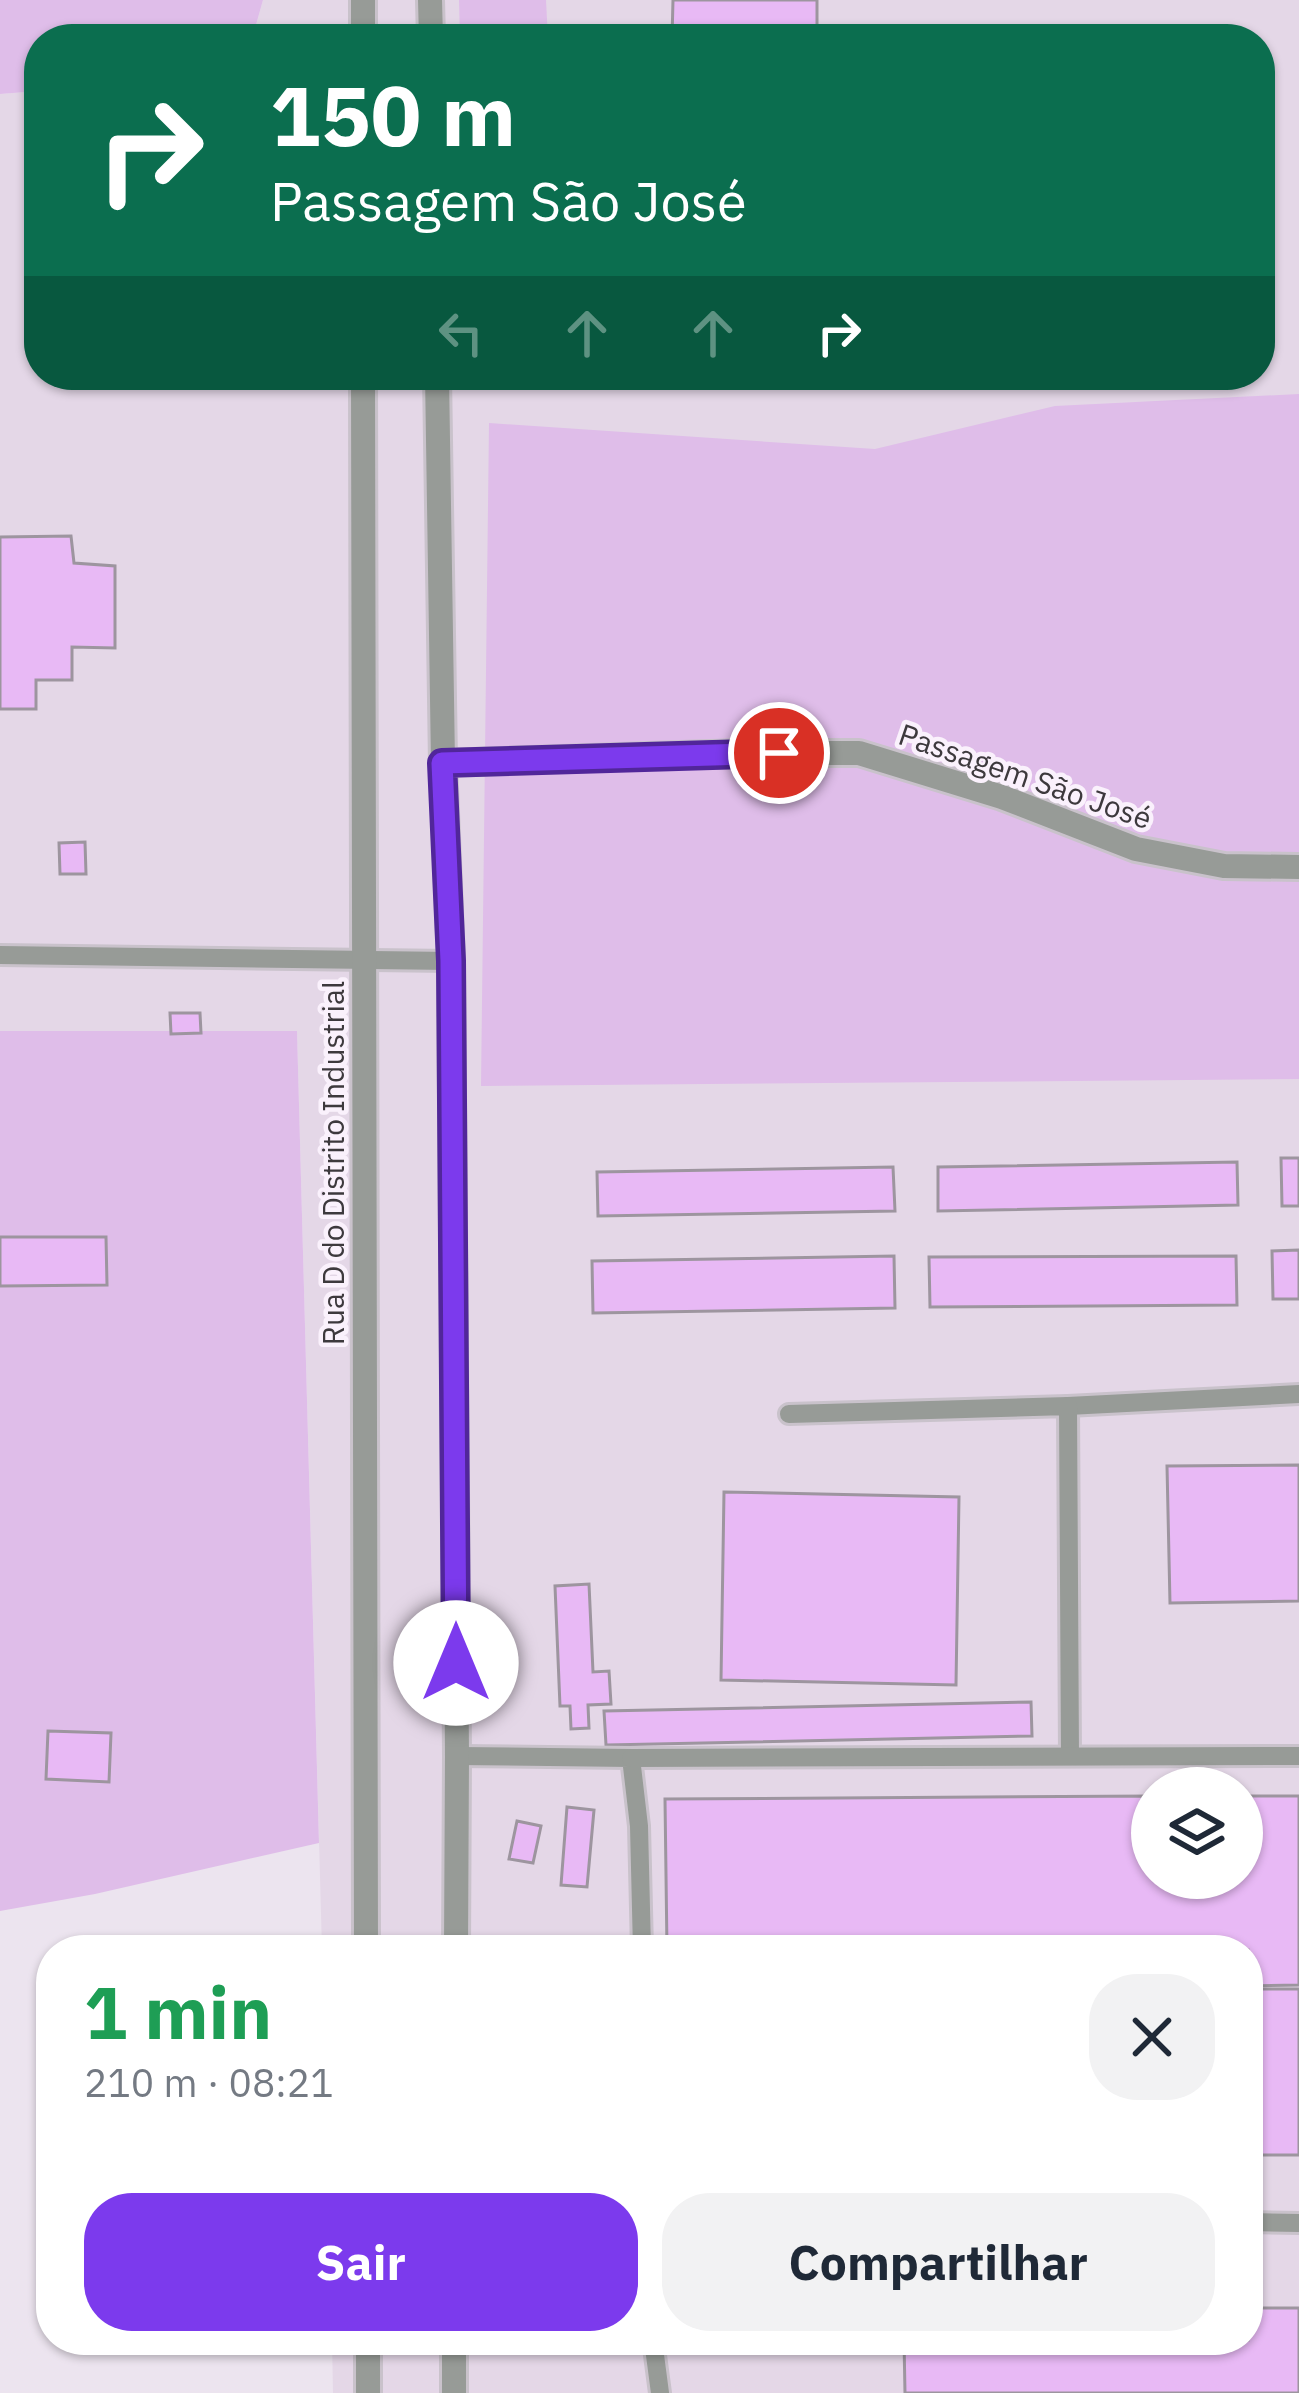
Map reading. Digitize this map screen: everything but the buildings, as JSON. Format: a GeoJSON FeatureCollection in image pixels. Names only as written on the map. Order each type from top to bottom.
{"type":"FeatureCollection","features":[{"type":"Feature","properties":{"kind":"street","name":"Rua D do Distrito Industrial"},"geometry":{"type":"LineString","coordinates":[[363,390],[366,1935]]}},
{"type":"Feature","properties":{"kind":"street"},"geometry":{"type":"LineString","coordinates":[[437,390],[442,763],[451,961],[456,1935]]}},
{"type":"Feature","properties":{"kind":"street","name":"Passagem São José"},"geometry":{"type":"LineString","coordinates":[[442,763],[859,753],[1002,797],[1136,849],[1224,866],[1299,867]]}},
{"type":"Feature","properties":{"kind":"street"},"geometry":{"type":"LineString","coordinates":[[368,2355],[368,2393]]}},
{"type":"Feature","properties":{"kind":"street"},"geometry":{"type":"LineString","coordinates":[[454,2355],[454,2393]]}},
{"type":"Feature","properties":{"kind":"lane"},"geometry":{"type":"LineString","coordinates":[[0,955],[451,961]]}},
{"type":"Feature","properties":{"kind":"lane"},"geometry":{"type":"LineString","coordinates":[[789,1414],[1299,1394]]}},
{"type":"Feature","properties":{"kind":"lane"},"geometry":{"type":"LineString","coordinates":[[1068,1406],[1070,1756]]}},
{"type":"Feature","properties":{"kind":"lane"},"geometry":{"type":"LineString","coordinates":[[457,1756],[1299,1756]]}},
{"type":"Feature","properties":{"kind":"lane"},"geometry":{"type":"LineString","coordinates":[[631,1758],[639,1826],[642,1935]]}},
{"type":"Feature","properties":{"kind":"lane"},"geometry":{"type":"LineString","coordinates":[[1263,2222],[1299,2223]]}},
{"type":"Feature","properties":{"kind":"lane"},"geometry":{"type":"LineString","coordinates":[[655,2355],[660,2393]]}},
{"type":"Feature","properties":{"kind":"shaded area"},"geometry":{"type":"Polygon","coordinates":[[[0,0],[263,0],[256,24],[24,24],[24,92],[0,94],[0,0]]]}},
{"type":"Feature","properties":{"kind":"shaded area"},"geometry":{"type":"Polygon","coordinates":[[[263,0],[1299,0],[1299,2393],[333,2393],[332,2355],[1263,2355],[1263,1935],[322,1935],[297,1032],[0,1031],[0,94],[24,92],[24,390],[1275,390],[1275,24],[256,24],[263,0]]]}},
{"type":"Feature","properties":{"kind":"shaded area"},"geometry":{"type":"Polygon","coordinates":[[[459,0],[546,0],[547,24],[460,24],[459,0]]]}},
{"type":"Feature","properties":{"kind":"shaded area"},"geometry":{"type":"Polygon","coordinates":[[[1299,394],[1299,1079],[481,1086],[489,423],[875,449],[1055,406],[1299,394]]]}},
{"type":"Feature","properties":{"kind":"shaded area"},"geometry":{"type":"Polygon","coordinates":[[[0,1031],[297,1031],[319,1843],[0,1911],[0,1031]]]}},
{"type":"Feature","properties":{"kind":"route"},"geometry":{"type":"LineString","coordinates":[[456,1663],[451,961],[442,763],[779,753]]}}]}
